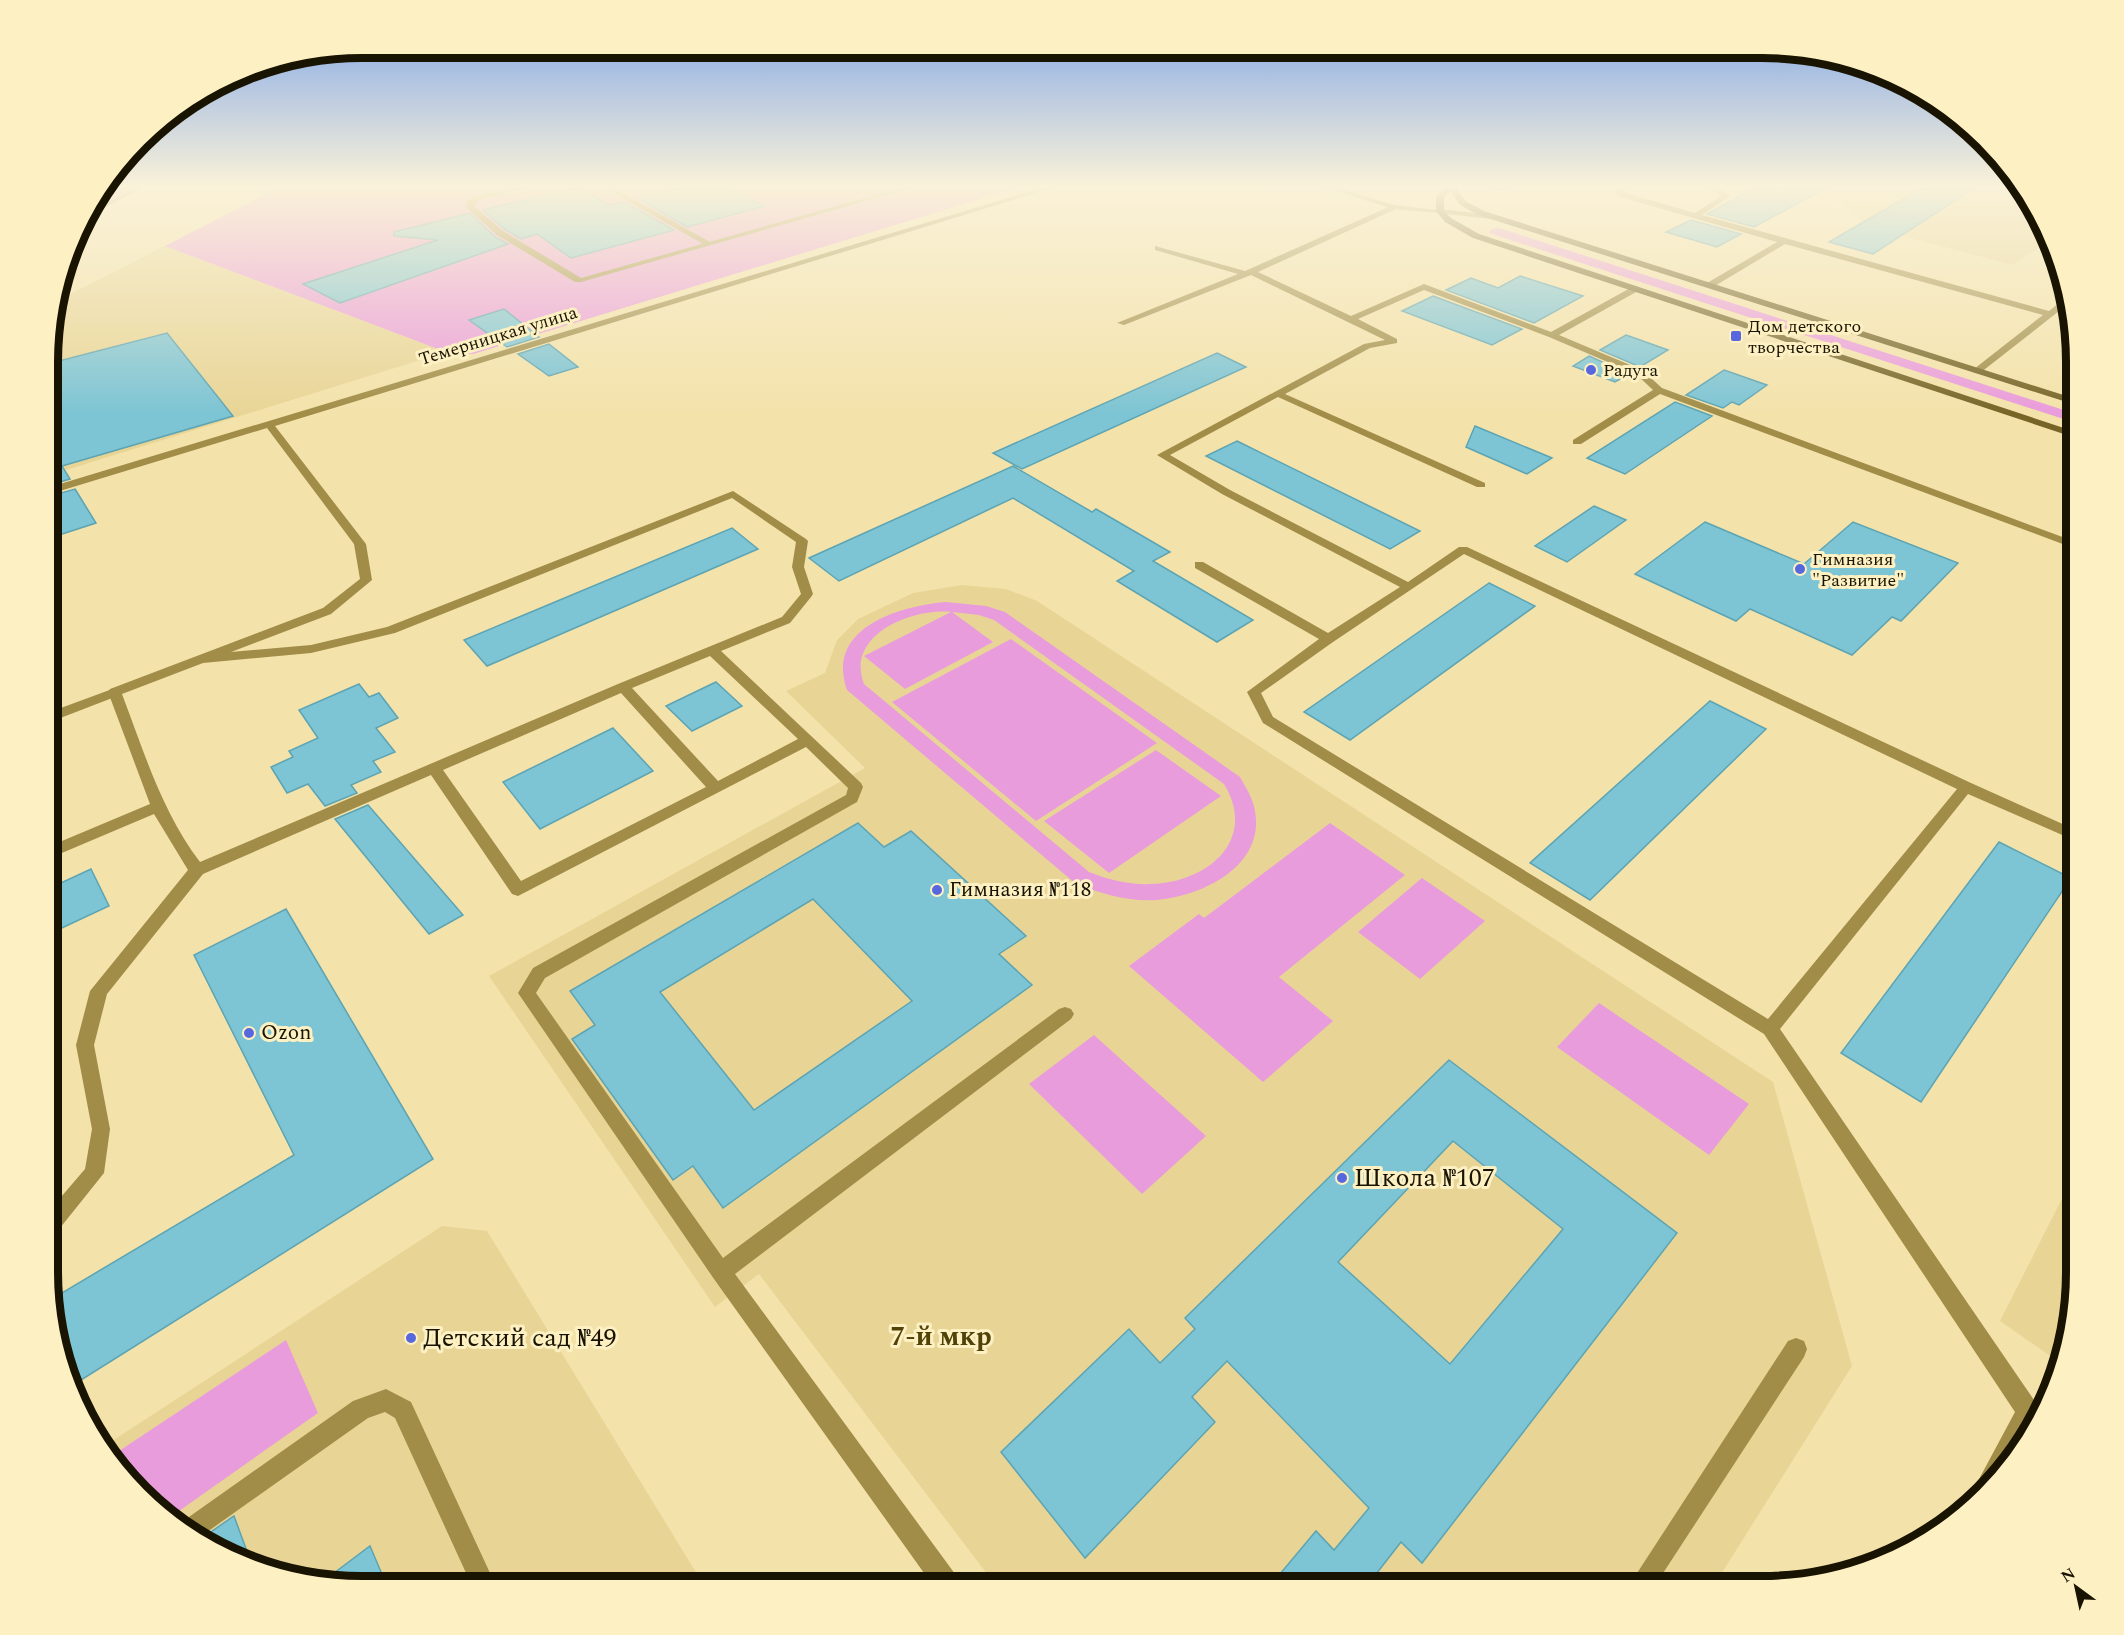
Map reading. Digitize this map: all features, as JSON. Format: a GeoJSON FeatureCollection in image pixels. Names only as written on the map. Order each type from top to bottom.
{"type":"FeatureCollection","features":[{"type":"Feature","properties":{"kind":"main road"},"geometry":{"type":"LineString","coordinates":[[1550,261],[2066,432]]}},
{"type":"Feature","properties":{"kind":"main road"},"geometry":{"type":"LineString","coordinates":[[1634,261],[2066,399]]}},
{"type":"Feature","properties":{"kind":"street","name":"Темерницкая улица"},"geometry":{"type":"LineString","coordinates":[[547,261],[578,280],[644,261]]}},
{"type":"Feature","properties":{"kind":"street","name":"Темерницкая улица"},"geometry":{"type":"LineString","coordinates":[[58,488],[805,261]]}},
{"type":"Feature","properties":{"kind":"street"},"geometry":{"type":"LineString","coordinates":[[1199,261],[1248,273],[1394,341],[1367,346],[1162,455],[1226,492],[1409,587]]}},
{"type":"Feature","properties":{"kind":"street"},"geometry":{"type":"LineString","coordinates":[[1121,323],[1275,261]]}},
{"type":"Feature","properties":{"kind":"street"},"geometry":{"type":"LineString","coordinates":[[1710,285],[1750,261]]}},
{"type":"Feature","properties":{"kind":"street"},"geometry":{"type":"LineString","coordinates":[[1858,261],[2050,314]]}},
{"type":"Feature","properties":{"kind":"street"},"geometry":{"type":"LineString","coordinates":[[1351,319],[1424,287],[1552,335],[1639,372],[1659,390],[2066,542]]}},
{"type":"Feature","properties":{"kind":"street"},"geometry":{"type":"LineString","coordinates":[[1552,335],[1635,290]]}},
{"type":"Feature","properties":{"kind":"street"},"geometry":{"type":"LineString","coordinates":[[1977,371],[2060,306]]}},
{"type":"Feature","properties":{"kind":"street"},"geometry":{"type":"LineString","coordinates":[[1577,442],[1659,390]]}},
{"type":"Feature","properties":{"kind":"street"},"geometry":{"type":"LineString","coordinates":[[1278,394],[1481,485]]}},
{"type":"Feature","properties":{"kind":"street"},"geometry":{"type":"LineString","coordinates":[[58,714],[327,611],[366,579],[360,544],[268,423]]}},
{"type":"Feature","properties":{"kind":"street"},"geometry":{"type":"LineString","coordinates":[[58,1215],[94,1173],[101,1129],[85,1045],[99,991],[197,870],[623,687],[786,620],[807,594],[798,567],[802,541],[733,494],[391,630],[311,648],[204,659]]}},
{"type":"Feature","properties":{"kind":"street"},"geometry":{"type":"LineString","coordinates":[[2031,1413],[1770,1029],[1268,720],[1254,692],[1462,549],[1966,787],[2066,832]]}},
{"type":"Feature","properties":{"kind":"street"},"geometry":{"type":"LineString","coordinates":[[1199,565],[1328,639]]}},
{"type":"Feature","properties":{"kind":"street"},"geometry":{"type":"LineString","coordinates":[[712,650],[856,787],[852,798],[539,973],[527,993],[721,1272],[941,1576]]}},
{"type":"Feature","properties":{"kind":"street"},"geometry":{"type":"LineString","coordinates":[[623,687],[716,788]]}},
{"type":"Feature","properties":{"kind":"street"},"geometry":{"type":"LineString","coordinates":[[115,692],[158,806],[177,842],[197,870]]}},
{"type":"Feature","properties":{"kind":"street"},"geometry":{"type":"LineString","coordinates":[[434,768],[518,890],[808,740]]}},
{"type":"Feature","properties":{"kind":"street"},"geometry":{"type":"LineString","coordinates":[[1770,1029],[1966,787]]}},
{"type":"Feature","properties":{"kind":"street"},"geometry":{"type":"LineString","coordinates":[[58,849],[158,806]]}},
{"type":"Feature","properties":{"kind":"street"},"geometry":{"type":"LineString","coordinates":[[721,1272],[1065,1014]]}},
{"type":"Feature","properties":{"kind":"street"},"geometry":{"type":"LineString","coordinates":[[1647,1576],[1796,1349]]}},
{"type":"Feature","properties":{"kind":"street"},"geometry":{"type":"LineString","coordinates":[[195,1526],[361,1409],[386,1400],[404,1410],[480,1576]]}},
{"type":"Feature","properties":{"kind":"shaded area"},"geometry":{"type":"Polygon","coordinates":[[[135,261],[206,261],[446,352],[58,473],[58,362],[66,297],[135,261]]]}},
{"type":"Feature","properties":{"kind":"shaded area"},"geometry":{"type":"Polygon","coordinates":[[[206,261],[776,261],[473,354],[446,352],[206,261]]]}},
{"type":"Feature","properties":{"kind":"shaded area"},"geometry":{"type":"Polygon","coordinates":[[[1576,261],[1602,261],[2066,411],[2066,420],[1576,261]]]}},
{"type":"Feature","properties":{"kind":"shaded area"},"geometry":{"type":"Polygon","coordinates":[[[1999,261],[2018,261],[2013,265],[1999,261]]]}},
{"type":"Feature","properties":{"kind":"shaded area","name":"Школа №107"},"geometry":{"type":"Polygon","coordinates":[[[962,585],[1006,589],[1037,601],[1773,1082],[1852,1366],[1720,1576],[989,1576],[759,1274],[715,1307],[489,976],[865,768],[786,691],[825,673],[837,640],[858,619],[913,593],[962,585]]]}},
{"type":"Feature","properties":{"kind":"shaded area"},"geometry":{"type":"Polygon","coordinates":[[[946,602],[986,606],[1005,612],[1240,777],[1254,806],[1256,830],[1250,848],[1241,862],[1211,885],[1175,897],[1157,900],[1136,900],[1076,884],[847,690],[843,669],[847,651],[856,636],[871,624],[888,615],[927,604],[946,602]],[[951,612],[918,615],[886,628],[873,639],[864,652],[861,667],[864,684],[1089,872],[1112,880],[1136,884],[1173,881],[1192,875],[1208,866],[1222,854],[1231,840],[1235,823],[1233,804],[1224,784],[994,620],[979,615],[952,612],[993,642],[905,689],[864,656],[951,612]]]}},
{"type":"Feature","properties":{"kind":"shaded area"},"geometry":{"type":"Polygon","coordinates":[[[1011,639],[1157,743],[1036,821],[892,702],[1011,639]]]}},
{"type":"Feature","properties":{"kind":"shaded area"},"geometry":{"type":"Polygon","coordinates":[[[1156,750],[1221,796],[1109,873],[1044,821],[1156,750]]]}},
{"type":"Feature","properties":{"kind":"shaded area"},"geometry":{"type":"Polygon","coordinates":[[[1330,823],[1405,875],[1279,977],[1333,1021],[1263,1082],[1129,966],[1199,914],[1204,918],[1330,823]]]}},
{"type":"Feature","properties":{"kind":"shaded area"},"geometry":{"type":"Polygon","coordinates":[[[1422,878],[1485,921],[1420,979],[1358,932],[1422,878]]]}},
{"type":"Feature","properties":{"kind":"shaded area"},"geometry":{"type":"Polygon","coordinates":[[[1599,1003],[1749,1104],[1709,1155],[1557,1047],[1599,1003]]]}},
{"type":"Feature","properties":{"kind":"shaded area"},"geometry":{"type":"Polygon","coordinates":[[[1094,1035],[1206,1136],[1142,1194],[1029,1084],[1094,1035]]]}},
{"type":"Feature","properties":{"kind":"shaded area"},"geometry":{"type":"Polygon","coordinates":[[[2066,1191],[2065,1293],[2060,1332],[2053,1358],[2000,1321],[2066,1191]]]}},
{"type":"Feature","properties":{"kind":"shaded area","name":"Детский сад №49"},"geometry":{"type":"Polygon","coordinates":[[[442,1226],[487,1231],[698,1576],[342,1576],[303,1571],[246,1553],[193,1525],[147,1488],[110,1442],[442,1226]]]}},
{"type":"Feature","properties":{"kind":"shaded area"},"geometry":{"type":"Polygon","coordinates":[[[286,1340],[318,1413],[176,1513],[147,1488],[117,1452],[286,1340]]]}},
{"type":"Feature","properties":{"kind":"building"},"geometry":{"type":"Polygon","coordinates":[[[373,261],[459,261],[340,303],[303,284],[373,261]]]}},
{"type":"Feature","properties":{"kind":"building"},"geometry":{"type":"Polygon","coordinates":[[[1520,276],[1583,296],[1534,323],[1446,290],[1471,278],[1498,288],[1520,276]]]}},
{"type":"Feature","properties":{"kind":"building"},"geometry":{"type":"Polygon","coordinates":[[[1433,296],[1522,329],[1492,345],[1402,311],[1433,296]]]}},
{"type":"Feature","properties":{"kind":"building"},"geometry":{"type":"Polygon","coordinates":[[[504,309],[539,337],[507,347],[469,320],[504,309]]]}},
{"type":"Feature","properties":{"kind":"building"},"geometry":{"type":"Polygon","coordinates":[[[167,333],[233,416],[62,466],[70,479],[58,483],[58,361],[167,333]]]}},
{"type":"Feature","properties":{"kind":"building"},"geometry":{"type":"Polygon","coordinates":[[[1626,335],[1668,350],[1640,367],[1600,350],[1626,335]]]}},
{"type":"Feature","properties":{"kind":"building"},"geometry":{"type":"Polygon","coordinates":[[[549,344],[578,367],[549,376],[518,354],[549,344]]]}},
{"type":"Feature","properties":{"kind":"building"},"geometry":{"type":"Polygon","coordinates":[[[1217,353],[1246,367],[1022,469],[993,453],[1217,353]]]}},
{"type":"Feature","properties":{"kind":"building"},"geometry":{"type":"Polygon","coordinates":[[[1589,356],[1629,374],[1615,382],[1573,366],[1589,356]]]}},
{"type":"Feature","properties":{"kind":"building"},"geometry":{"type":"Polygon","coordinates":[[[1724,370],[1767,385],[1739,405],[1732,402],[1723,408],[1686,395],[1724,370]]]}},
{"type":"Feature","properties":{"kind":"building"},"geometry":{"type":"Polygon","coordinates":[[[1675,402],[1712,416],[1625,474],[1587,458],[1675,402]]]}},
{"type":"Feature","properties":{"kind":"building"},"geometry":{"type":"Polygon","coordinates":[[[1475,426],[1552,458],[1527,474],[1466,447],[1475,426]]]}},
{"type":"Feature","properties":{"kind":"building"},"geometry":{"type":"Polygon","coordinates":[[[1237,441],[1420,531],[1390,549],[1206,456],[1237,441]]]}},
{"type":"Feature","properties":{"kind":"building"},"geometry":{"type":"Polygon","coordinates":[[[1013,466],[1092,512],[1096,509],[1170,552],[1153,561],[1253,620],[1217,642],[1117,581],[1134,571],[1013,498],[839,581],[809,558],[1013,466]]]}},
{"type":"Feature","properties":{"kind":"building"},"geometry":{"type":"Polygon","coordinates":[[[75,489],[96,523],[58,535],[58,494],[75,489]]]}},
{"type":"Feature","properties":{"kind":"building"},"geometry":{"type":"Polygon","coordinates":[[[1594,506],[1626,520],[1567,562],[1535,546],[1594,506]]]}},
{"type":"Feature","properties":{"kind":"building"},"geometry":{"type":"Polygon","coordinates":[[[1705,522],[1804,564],[1853,522],[1958,563],[1901,621],[1892,617],[1852,655],[1750,609],[1736,621],[1635,574],[1705,522]]]}},
{"type":"Feature","properties":{"kind":"building"},"geometry":{"type":"Polygon","coordinates":[[[732,528],[758,549],[487,666],[464,640],[732,528]]]}},
{"type":"Feature","properties":{"kind":"building"},"geometry":{"type":"Polygon","coordinates":[[[1489,583],[1535,606],[1350,740],[1304,712],[1489,583]]]}},
{"type":"Feature","properties":{"kind":"building"},"geometry":{"type":"Polygon","coordinates":[[[716,682],[742,706],[692,731],[666,706],[716,682]]]}},
{"type":"Feature","properties":{"kind":"building"},"geometry":{"type":"Polygon","coordinates":[[[359,684],[369,697],[379,693],[398,718],[376,728],[395,752],[373,761],[381,772],[351,785],[357,793],[325,806],[308,784],[287,793],[271,767],[293,757],[289,751],[318,738],[299,710],[359,684]]]}},
{"type":"Feature","properties":{"kind":"building"},"geometry":{"type":"Polygon","coordinates":[[[1710,701],[1766,729],[1590,900],[1530,863],[1710,701]]]}},
{"type":"Feature","properties":{"kind":"building"},"geometry":{"type":"Polygon","coordinates":[[[613,728],[653,771],[540,829],[503,782],[613,728]]]}},
{"type":"Feature","properties":{"kind":"building"},"geometry":{"type":"Polygon","coordinates":[[[368,805],[463,915],[429,934],[335,819],[368,805]]]}},
{"type":"Feature","properties":{"kind":"building"},"geometry":{"type":"Polygon","coordinates":[[[858,823],[884,847],[911,831],[1026,936],[999,954],[1032,985],[723,1208],[693,1166],[673,1180],[572,1039],[595,1025],[570,991],[858,823]],[[813,899],[660,992],[754,1110],[912,1001],[813,899]]]}},
{"type":"Feature","properties":{"kind":"building"},"geometry":{"type":"Polygon","coordinates":[[[1999,842],[2066,876],[2066,885],[1921,1102],[1841,1053],[1999,842]]]}},
{"type":"Feature","properties":{"kind":"building"},"geometry":{"type":"Polygon","coordinates":[[[91,869],[109,906],[58,930],[58,884],[91,869]]]}},
{"type":"Feature","properties":{"kind":"building"},"geometry":{"type":"Polygon","coordinates":[[[286,909],[433,1159],[79,1381],[64,1332],[59,1295],[294,1155],[194,955],[286,909]]]}},
{"type":"Feature","properties":{"kind":"building"},"geometry":{"type":"Polygon","coordinates":[[[1449,1060],[1677,1233],[1422,1563],[1401,1542],[1375,1576],[1278,1576],[1316,1531],[1334,1550],[1369,1508],[1227,1361],[1192,1397],[1215,1422],[1085,1558],[1001,1452],[1129,1329],[1160,1363],[1195,1329],[1185,1318],[1449,1060]],[[1453,1141],[1338,1262],[1450,1364],[1563,1229],[1453,1141]]]}},
{"type":"Feature","properties":{"kind":"building"},"geometry":{"type":"Polygon","coordinates":[[[234,1516],[248,1554],[228,1545],[207,1534],[234,1516]]]}},
{"type":"Feature","properties":{"kind":"building"},"geometry":{"type":"Polygon","coordinates":[[[370,1546],[383,1576],[342,1576],[331,1575],[370,1546]]]}},
{"type":"Feature","properties":{"kind":"place","name":"Дом детского творчества"},"geometry":{"type":"Point","coordinates":[1736,336]}},
{"type":"Feature","properties":{"kind":"place","name":"Радуга"},"geometry":{"type":"Point","coordinates":[1591,370]}},
{"type":"Feature","properties":{"kind":"place","name":"Гимназия \"Развитие\""},"geometry":{"type":"Point","coordinates":[1800,569]}},
{"type":"Feature","properties":{"kind":"place","name":"Гимназия №118"},"geometry":{"type":"Point","coordinates":[937,890]}},
{"type":"Feature","properties":{"kind":"place","name":"Ozon"},"geometry":{"type":"Point","coordinates":[249,1033]}},
{"type":"Feature","properties":{"kind":"place","name":"Школа №107"},"geometry":{"type":"Point","coordinates":[1342,1178]}},
{"type":"Feature","properties":{"kind":"place","name":"Детский сад №49"},"geometry":{"type":"Point","coordinates":[411,1338]}},
{"type":"Feature","properties":{"kind":"district","name":"7-й мкр"},"geometry":{"type":"Point","coordinates":[941,1337]}}]}
